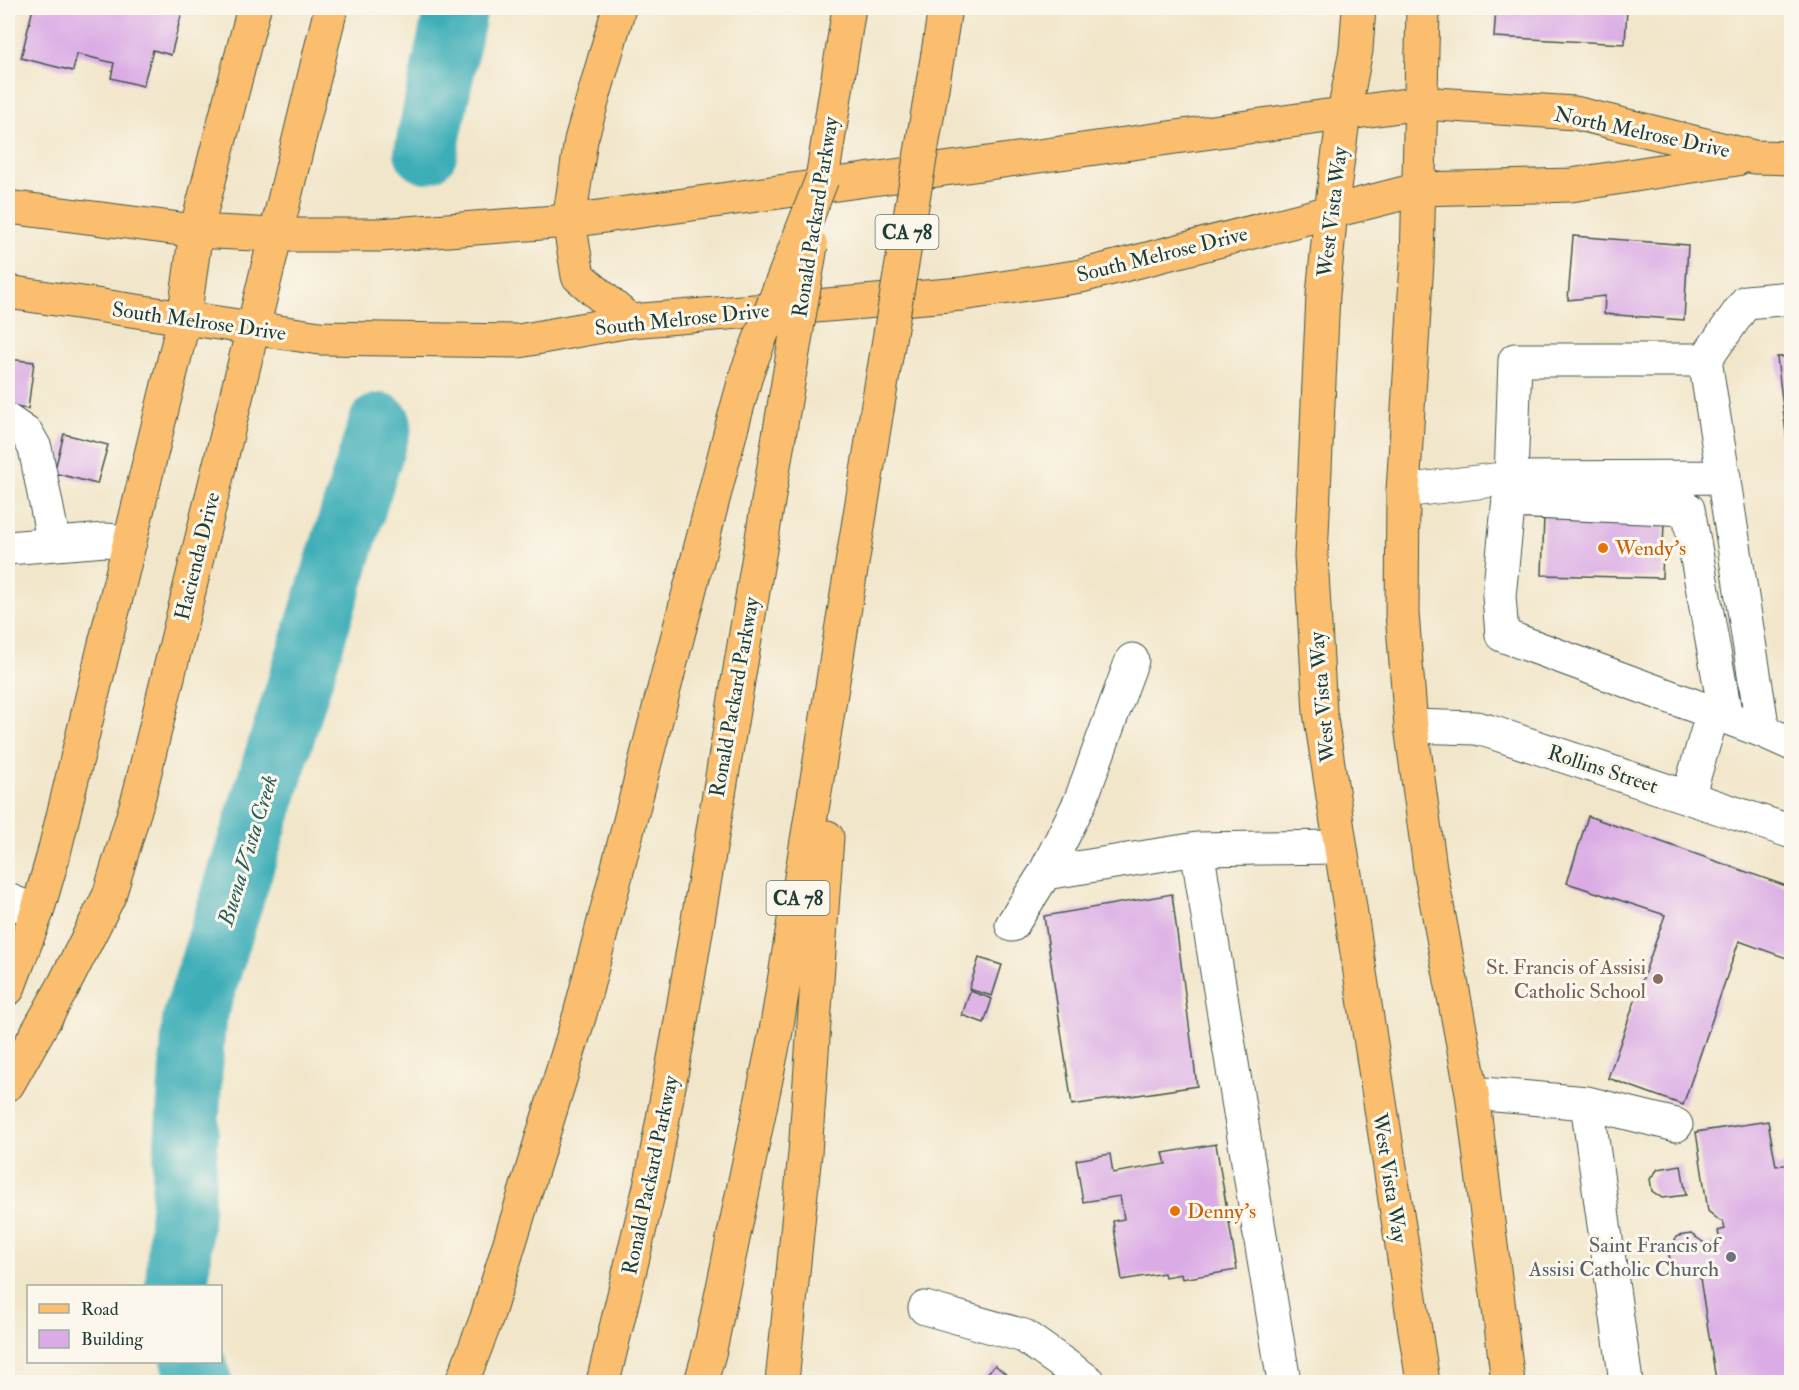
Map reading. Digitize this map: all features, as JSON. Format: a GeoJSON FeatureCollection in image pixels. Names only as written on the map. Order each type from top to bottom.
{"type":"FeatureCollection","features":[{"type":"Feature","properties":{"kind":"main road"},"geometry":{"type":"LineString","coordinates":[[8,989],[22,906],[53,858],[184,319],[196,231],[254,8]]}},
{"type":"Feature","properties":{"kind":"main road","name":"Hacienda Drive"},"geometry":{"type":"LineString","coordinates":[[8,1084],[63,987],[109,896],[139,796],[331,8]]}},
{"type":"Feature","properties":{"kind":"main road"},"geometry":{"type":"LineString","coordinates":[[619,8],[581,140],[569,220],[578,276],[630,321]]}},
{"type":"Feature","properties":{"kind":"main road","name":"Ronald Packard Parkway"},"geometry":{"type":"LineString","coordinates":[[603,1383],[652,1178],[666,1100],[849,8]]}},
{"type":"Feature","properties":{"kind":"main road","name":"CA 78"},"geometry":{"type":"LineString","coordinates":[[701,1383],[710,1350],[776,1031],[945,8]]}},
{"type":"Feature","properties":{"kind":"main road","name":"West Vista Way"},"geometry":{"type":"LineString","coordinates":[[1359,8],[1356,50],[1344,113],[1331,211],[1323,295],[1311,556],[1320,712],[1423,1383]]}},
{"type":"Feature","properties":{"kind":"main road"},"geometry":{"type":"LineString","coordinates":[[1423,8],[1420,189],[1403,491],[1402,613],[1412,726],[1431,868],[1472,1093],[1508,1383]]}},
{"type":"Feature","properties":{"kind":"main road"},"geometry":{"type":"LineString","coordinates":[[8,207],[196,231],[275,235],[380,235],[569,220],[1421,103]]}},
{"type":"Feature","properties":{"kind":"main road","name":"North Melrose Drive"},"geometry":{"type":"LineString","coordinates":[[1421,103],[1575,113],[1754,157]]}},
{"type":"Feature","properties":{"kind":"main road","name":"North Melrose Drive"},"geometry":{"type":"LineString","coordinates":[[1420,189],[1570,185],[1754,157],[1791,158]]}},
{"type":"Feature","properties":{"kind":"main road"},"geometry":{"type":"LineString","coordinates":[[462,1383],[486,1320],[580,1014],[747,372],[822,179]]}},
{"type":"Feature","properties":{"kind":"main road","name":"South Melrose Drive"},"geometry":{"type":"LineString","coordinates":[[8,292],[320,338],[519,341],[630,321],[962,294],[1081,276],[1420,189]]}},
{"type":"Feature","properties":{"kind":"main road"},"geometry":{"type":"LineString","coordinates":[[783,1383],[805,1153],[843,626]]}},
{"type":"Feature","properties":{"kind":"street"},"geometry":{"type":"LineString","coordinates":[[1777,737],[1724,477],[1705,360],[1746,302],[1791,298]]}},
{"type":"Feature","properties":{"kind":"street"},"geometry":{"type":"LineString","coordinates":[[1705,360],[1515,360],[1510,489],[1500,596],[1502,635],[1777,737]]}},
{"type":"Feature","properties":{"kind":"street"},"geometry":{"type":"LineString","coordinates":[[8,421],[27,434],[35,448],[54,544]]}},
{"type":"Feature","properties":{"kind":"street"},"geometry":{"type":"LineString","coordinates":[[1403,491],[1510,489],[1724,477]]}},
{"type":"Feature","properties":{"kind":"street"},"geometry":{"type":"LineString","coordinates":[[1510,489],[1689,509],[1719,714],[1688,797]]}},
{"type":"Feature","properties":{"kind":"street"},"geometry":{"type":"LineString","coordinates":[[8,548],[105,540],[130,542]]}},
{"type":"Feature","properties":{"kind":"street"},"geometry":{"type":"LineString","coordinates":[[1012,925],[1046,873],[1080,802],[1132,660]]}},
{"type":"Feature","properties":{"kind":"street","name":"Rollins Street"},"geometry":{"type":"LineString","coordinates":[[1412,726],[1476,728],[1791,832]]}},
{"type":"Feature","properties":{"kind":"street"},"geometry":{"type":"LineString","coordinates":[[1046,873],[1197,849],[1340,847]]}},
{"type":"Feature","properties":{"kind":"street"},"geometry":{"type":"LineString","coordinates":[[1197,849],[1284,1383]]}},
{"type":"Feature","properties":{"kind":"street"},"geometry":{"type":"LineString","coordinates":[[1472,1093],[1587,1103],[1676,1125]]}},
{"type":"Feature","properties":{"kind":"street"},"geometry":{"type":"LineString","coordinates":[[1587,1103],[1626,1383]]}},
{"type":"Feature","properties":{"kind":"street"},"geometry":{"type":"LineString","coordinates":[[925,1308],[1024,1336],[1089,1383]]}},
{"type":"Feature","properties":{"kind":"building"},"geometry":{"type":"Polygon","coordinates":[[[33,8],[183,8],[171,55],[153,50],[143,86],[111,78],[114,63],[77,54],[73,71],[21,58],[33,8]]]}},
{"type":"Feature","properties":{"kind":"building"},"geometry":{"type":"Polygon","coordinates":[[[1496,8],[1627,8],[1625,44],[1494,37],[1496,8]]]}},
{"type":"Feature","properties":{"kind":"building"},"geometry":{"type":"Polygon","coordinates":[[[1573,236],[1688,245],[1684,320],[1604,314],[1605,296],[1568,300],[1573,236]]]}},
{"type":"Feature","properties":{"kind":"building"},"geometry":{"type":"Polygon","coordinates":[[[1792,356],[1792,466],[1790,467],[1777,357],[1792,356]]]}},
{"type":"Feature","properties":{"kind":"building"},"geometry":{"type":"Polygon","coordinates":[[[8,359],[34,362],[28,409],[8,406],[8,359]]]}},
{"type":"Feature","properties":{"kind":"building"},"geometry":{"type":"Polygon","coordinates":[[[64,434],[108,445],[97,484],[54,473],[64,434]]]}},
{"type":"Feature","properties":{"kind":"building","name":"Wendy's"},"geometry":{"type":"Polygon","coordinates":[[[1544,516],[1664,521],[1662,578],[1542,575],[1544,516]]]}},
{"type":"Feature","properties":{"kind":"building"},"geometry":{"type":"Polygon","coordinates":[[[1588,816],[1792,888],[1792,960],[1739,941],[1683,1105],[1608,1078],[1665,915],[1567,883],[1588,816]]]}},
{"type":"Feature","properties":{"kind":"building"},"geometry":{"type":"Polygon","coordinates":[[[1172,894],[1197,1086],[1072,1105],[1044,916],[1172,894]]]}},
{"type":"Feature","properties":{"kind":"building"},"geometry":{"type":"Polygon","coordinates":[[[979,958],[1002,965],[992,996],[969,989],[979,958]]]}},
{"type":"Feature","properties":{"kind":"building"},"geometry":{"type":"Polygon","coordinates":[[[970,991],[992,999],[984,1023],[962,1015],[970,991]]]}},
{"type":"Feature","properties":{"kind":"building","name":"Saint Francis of Assisi Catholic Church"},"geometry":{"type":"Polygon","coordinates":[[[1768,1121],[1776,1166],[1792,1164],[1792,1382],[1714,1382],[1716,1380],[1699,1272],[1684,1274],[1671,1265],[1668,1249],[1678,1236],[1691,1234],[1706,1244],[1720,1241],[1718,1231],[1725,1229],[1723,1221],[1708,1211],[1696,1132],[1768,1121]]]}},
{"type":"Feature","properties":{"kind":"building","name":"Denny's"},"geometry":{"type":"Polygon","coordinates":[[[1216,1144],[1237,1270],[1182,1279],[1181,1274],[1165,1277],[1164,1273],[1122,1280],[1113,1221],[1124,1219],[1120,1196],[1083,1202],[1076,1160],[1110,1154],[1113,1173],[1166,1164],[1163,1153],[1216,1144]]]}},
{"type":"Feature","properties":{"kind":"building"},"geometry":{"type":"Polygon","coordinates":[[[1681,1165],[1686,1195],[1662,1198],[1652,1191],[1650,1179],[1658,1169],[1681,1165]]]}},
{"type":"Feature","properties":{"kind":"building"},"geometry":{"type":"Polygon","coordinates":[[[995,1365],[1015,1382],[979,1382],[995,1365]]]}},
{"type":"Feature","properties":{"kind":"waterway","name":"Buena Vista Creek"},"geometry":{"type":"LineString","coordinates":[[426,151],[456,8]]}},
{"type":"Feature","properties":{"kind":"waterway","name":"Buena Vista Creek"},"geometry":{"type":"LineString","coordinates":[[177,1285],[194,1020],[380,425]]}},
{"type":"Feature","properties":{"kind":"waterway","name":"Buena Vista Creek"},"geometry":{"type":"LineString","coordinates":[[193,1363],[200,1382]]}},
{"type":"Feature","properties":{"kind":"place","name":"Wendy's"},"geometry":{"type":"Point","coordinates":[1603,548]}},
{"type":"Feature","properties":{"kind":"place","name":"St. Francis of Assisi Catholic School"},"geometry":{"type":"Point","coordinates":[1658,979]}},
{"type":"Feature","properties":{"kind":"place","name":"Denny's"},"geometry":{"type":"Point","coordinates":[1175,1211]}},
{"type":"Feature","properties":{"kind":"place","name":"Saint Francis of Assisi Catholic Church"},"geometry":{"type":"Point","coordinates":[1731,1257]}}]}
